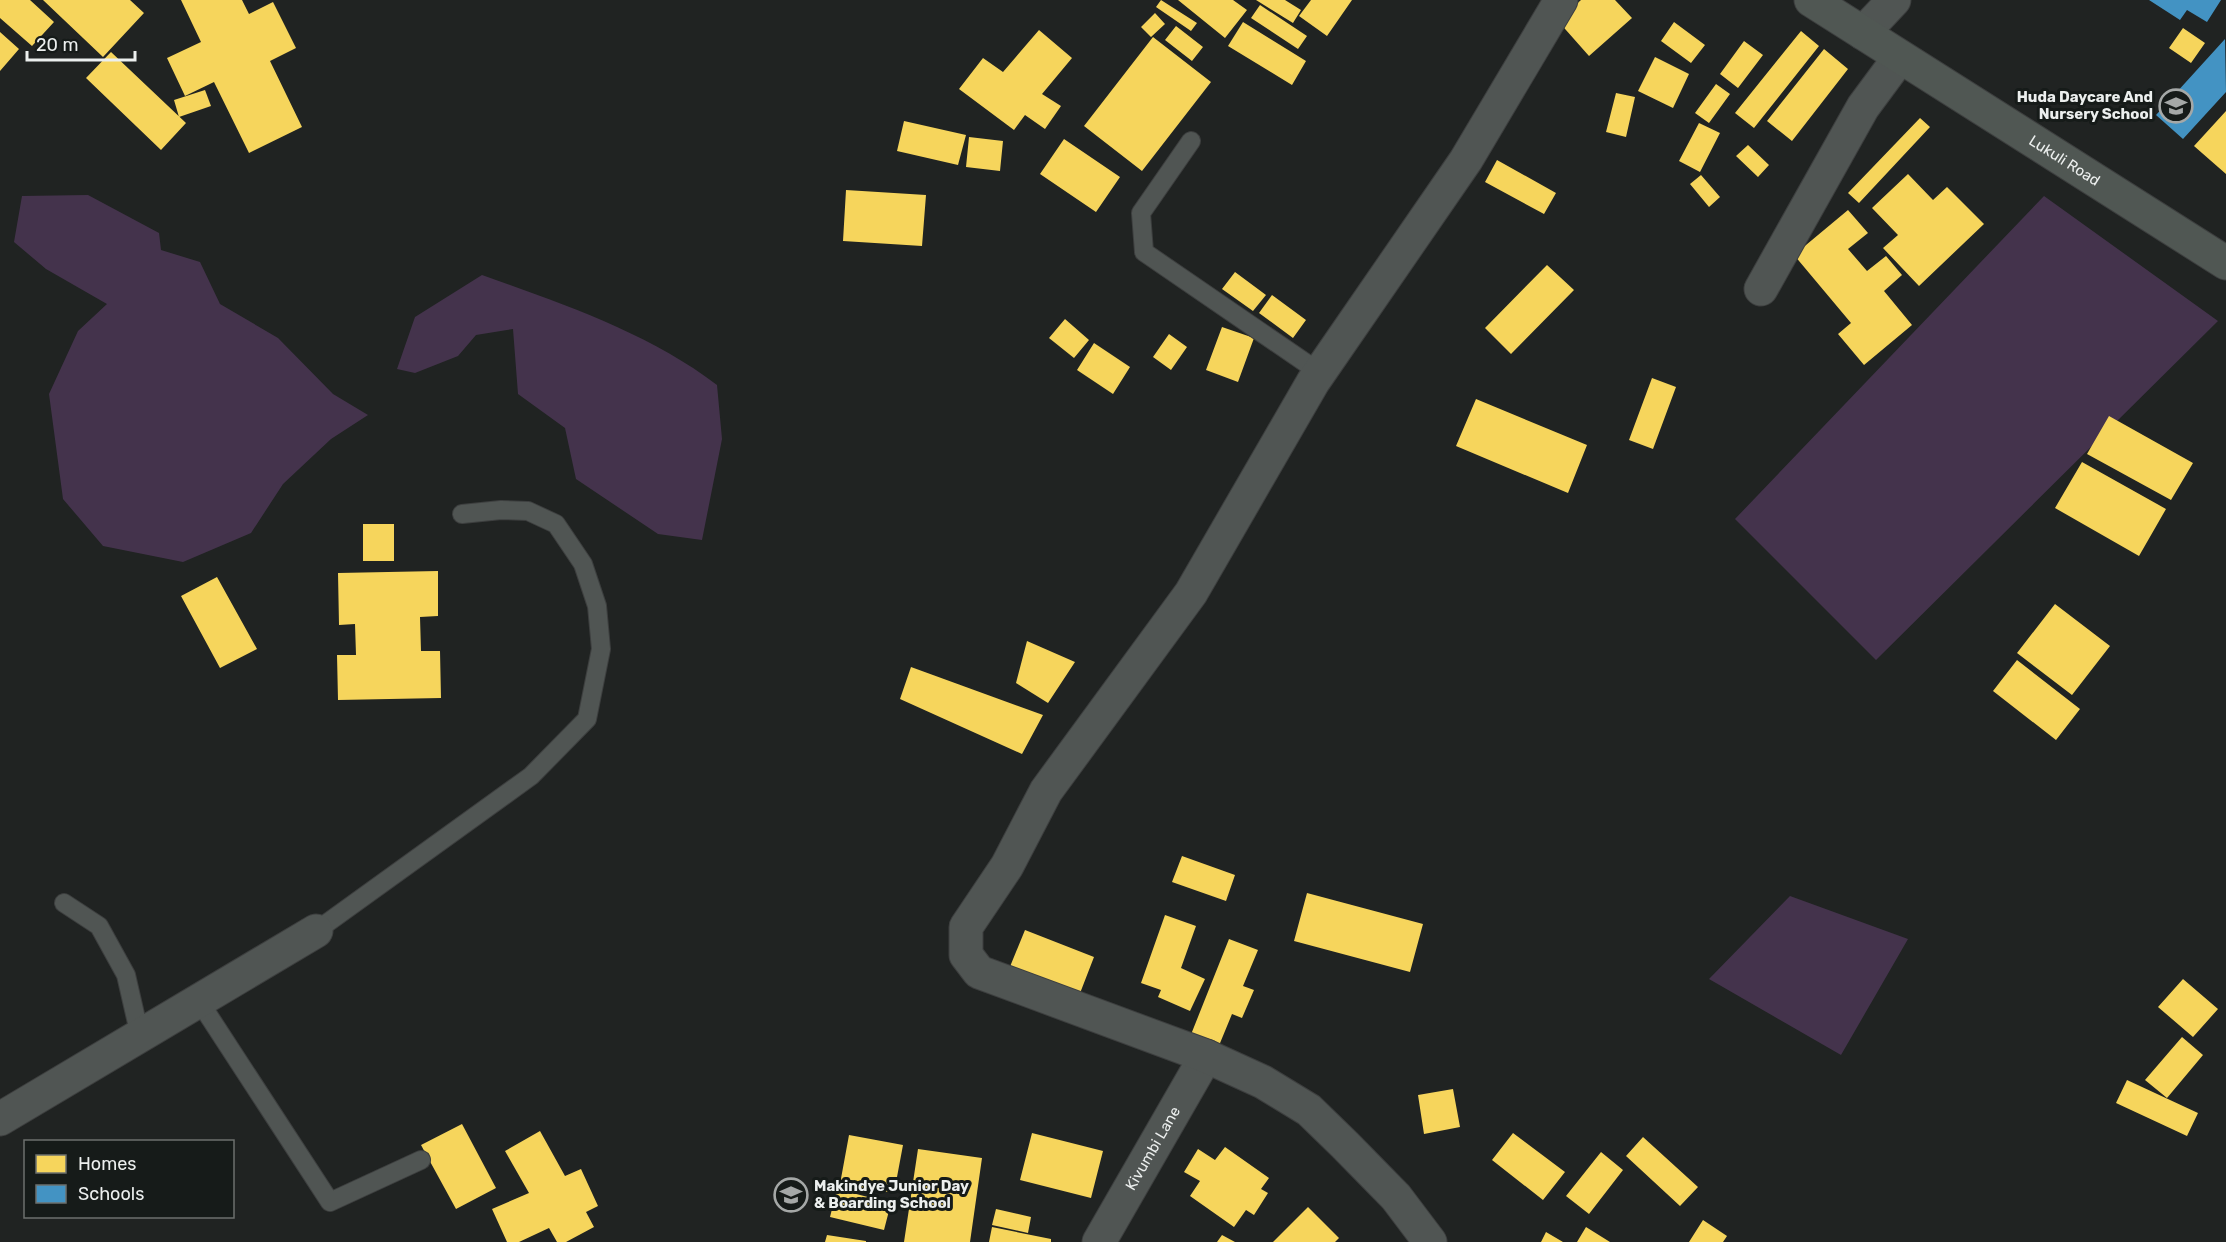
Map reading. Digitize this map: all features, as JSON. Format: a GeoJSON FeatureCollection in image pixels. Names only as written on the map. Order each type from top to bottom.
{"type":"FeatureCollection","features":[{"type":"Feature","properties":{"kind":"street"},"geometry":{"type":"LineString","coordinates":[[1430,1242],[1396,1197],[1308,1110],[1263,1082],[1206,1056],[979,972],[966,955],[966,927],[1007,866],[1046,791],[1191,593],[1319,372],[1466,160],[1561,0]]}},
{"type":"Feature","properties":{"kind":"street","name":"Lukuli Road"},"geometry":{"type":"LineString","coordinates":[[1811,0],[2226,263]]}},
{"type":"Feature","properties":{"kind":"street"},"geometry":{"type":"LineString","coordinates":[[1863,33],[1894,0]]}},
{"type":"Feature","properties":{"kind":"street"},"geometry":{"type":"LineString","coordinates":[[1761,289],[1863,107],[1900,57]]}},
{"type":"Feature","properties":{"kind":"street"},"geometry":{"type":"LineString","coordinates":[[0,1119],[316,931]]}},
{"type":"Feature","properties":{"kind":"street","name":"Kivumbi Lane"},"geometry":{"type":"LineString","coordinates":[[1100,1242],[1206,1056]]}},
{"type":"Feature","properties":{"kind":"lane"},"geometry":{"type":"LineString","coordinates":[[1191,141],[1141,213],[1144,252],[1319,372]]}},
{"type":"Feature","properties":{"kind":"lane"},"geometry":{"type":"LineString","coordinates":[[316,931],[531,776],[587,719],[601,649],[597,606],[583,564],[556,524],[528,511],[501,510],[462,514]]}},
{"type":"Feature","properties":{"kind":"lane"},"geometry":{"type":"LineString","coordinates":[[64,903],[99,926],[126,975],[140,1036]]}},
{"type":"Feature","properties":{"kind":"lane"},"geometry":{"type":"LineString","coordinates":[[199,1001],[330,1202],[421,1160]]}},
{"type":"Feature","properties":{"kind":"shaded area"},"geometry":{"type":"Polygon","coordinates":[[[88,195],[159,233],[161,250],[200,262],[220,304],[278,338],[333,394],[368,415],[331,439],[283,484],[251,533],[183,562],[103,546],[63,499],[49,394],[78,331],[107,304],[46,269],[14,242],[22,196],[88,195]]]}},
{"type":"Feature","properties":{"kind":"shaded area"},"geometry":{"type":"Polygon","coordinates":[[[2044,196],[2218,321],[1876,660],[1735,519],[2044,196]]]}},
{"type":"Feature","properties":{"kind":"shaded area"},"geometry":{"type":"Polygon","coordinates":[[[482,275],[574,309],[634,335],[663,350],[717,385],[722,439],[702,540],[658,534],[576,479],[565,428],[518,394],[513,329],[476,335],[458,356],[415,373],[397,369],[415,317],[482,275]]]}},
{"type":"Feature","properties":{"kind":"shaded area"},"geometry":{"type":"Polygon","coordinates":[[[1790,896],[1908,939],[1841,1055],[1709,979],[1790,896]]]}},
{"type":"Feature","properties":{"kind":"building: Homes"},"geometry":{"type":"Polygon","coordinates":[[[0,0],[30,0],[54,22],[32,46],[0,18],[0,0]]]}},
{"type":"Feature","properties":{"kind":"building: Homes"},"geometry":{"type":"Polygon","coordinates":[[[43,0],[130,0],[144,13],[103,57],[43,0]]]}},
{"type":"Feature","properties":{"kind":"building: Homes"},"geometry":{"type":"Polygon","coordinates":[[[181,0],[242,0],[249,14],[273,2],[296,48],[270,61],[302,127],[249,153],[214,82],[185,96],[167,58],[201,42],[181,0]]]}},
{"type":"Feature","properties":{"kind":"building: Homes"},"geometry":{"type":"Polygon","coordinates":[[[1161,0],[1197,23],[1191,31],[1156,7],[1161,0]]]}},
{"type":"Feature","properties":{"kind":"building: Homes"},"geometry":{"type":"Polygon","coordinates":[[[1178,0],[1233,0],[1247,10],[1225,38],[1178,0]]]}},
{"type":"Feature","properties":{"kind":"building: Homes"},"geometry":{"type":"Polygon","coordinates":[[[1256,0],[1285,0],[1301,10],[1293,23],[1256,0]]]}},
{"type":"Feature","properties":{"kind":"building: Homes"},"geometry":{"type":"Polygon","coordinates":[[[1311,0],[1352,0],[1327,36],[1299,16],[1311,0]]]}},
{"type":"Feature","properties":{"kind":"building: Homes"},"geometry":{"type":"Polygon","coordinates":[[[1581,0],[1615,0],[1632,18],[1589,56],[1558,21],[1581,0]]]}},
{"type":"Feature","properties":{"kind":"building: Homes"},"geometry":{"type":"Polygon","coordinates":[[[1260,5],[1307,36],[1298,49],[1251,18],[1260,5]]]}},
{"type":"Feature","properties":{"kind":"building: Homes"},"geometry":{"type":"Polygon","coordinates":[[[1155,13],[1165,24],[1151,37],[1141,27],[1155,13]]]}},
{"type":"Feature","properties":{"kind":"building: Homes"},"geometry":{"type":"Polygon","coordinates":[[[1243,22],[1306,61],[1292,85],[1228,46],[1243,22]]]}},
{"type":"Feature","properties":{"kind":"building: Homes"},"geometry":{"type":"Polygon","coordinates":[[[1674,22],[1705,45],[1691,63],[1661,41],[1674,22]]]}},
{"type":"Feature","properties":{"kind":"building: Homes"},"geometry":{"type":"Polygon","coordinates":[[[1176,26],[1203,47],[1192,61],[1165,40],[1176,26]]]}},
{"type":"Feature","properties":{"kind":"building: Homes"},"geometry":{"type":"Polygon","coordinates":[[[2183,28],[2205,43],[2191,63],[2169,48],[2183,28]]]}},
{"type":"Feature","properties":{"kind":"building: Homes"},"geometry":{"type":"Polygon","coordinates":[[[1039,30],[1072,58],[1042,94],[1061,106],[1045,129],[1025,115],[1014,130],[959,89],[983,58],[1003,72],[1039,30]]]}},
{"type":"Feature","properties":{"kind":"building: Homes"},"geometry":{"type":"Polygon","coordinates":[[[1801,31],[1819,46],[1754,128],[1735,113],[1801,31]]]}},
{"type":"Feature","properties":{"kind":"building: Homes"},"geometry":{"type":"Polygon","coordinates":[[[0,32],[19,49],[0,71],[0,32]]]}},
{"type":"Feature","properties":{"kind":"building: Homes"},"geometry":{"type":"Polygon","coordinates":[[[1153,37],[1211,82],[1142,171],[1084,126],[1153,37]]]}},
{"type":"Feature","properties":{"kind":"building: Homes"},"geometry":{"type":"Polygon","coordinates":[[[1744,41],[1763,55],[1738,88],[1720,74],[1744,41]]]}},
{"type":"Feature","properties":{"kind":"building: Homes"},"geometry":{"type":"Polygon","coordinates":[[[1824,49],[1848,69],[1792,141],[1767,121],[1824,49]]]}},
{"type":"Feature","properties":{"kind":"building: Homes"},"geometry":{"type":"Polygon","coordinates":[[[111,52],[186,123],[161,150],[86,78],[111,52]]]}},
{"type":"Feature","properties":{"kind":"building: Homes"},"geometry":{"type":"Polygon","coordinates":[[[1655,57],[1689,74],[1673,108],[1638,91],[1655,57]]]}},
{"type":"Feature","properties":{"kind":"building: Homes"},"geometry":{"type":"Polygon","coordinates":[[[1716,84],[1730,94],[1709,123],[1695,113],[1716,84]]]}},
{"type":"Feature","properties":{"kind":"building: Homes"},"geometry":{"type":"Polygon","coordinates":[[[205,90],[211,106],[179,117],[174,100],[205,90]]]}},
{"type":"Feature","properties":{"kind":"building: Homes"},"geometry":{"type":"Polygon","coordinates":[[[1616,93],[1635,97],[1626,137],[1606,132],[1616,93]]]}},
{"type":"Feature","properties":{"kind":"building: Homes"},"geometry":{"type":"Polygon","coordinates":[[[2226,111],[2226,174],[2194,146],[2226,111]]]}},
{"type":"Feature","properties":{"kind":"building: Homes"},"geometry":{"type":"Polygon","coordinates":[[[1920,118],[1930,127],[1859,203],[1848,193],[1920,118]]]}},
{"type":"Feature","properties":{"kind":"building: Homes"},"geometry":{"type":"Polygon","coordinates":[[[904,121],[966,135],[958,165],[897,151],[904,121]]]}},
{"type":"Feature","properties":{"kind":"building: Homes"},"geometry":{"type":"Polygon","coordinates":[[[1699,123],[1720,133],[1700,172],[1679,161],[1699,123]]]}},
{"type":"Feature","properties":{"kind":"building: Homes"},"geometry":{"type":"Polygon","coordinates":[[[969,137],[1003,141],[1000,171],[966,167],[969,137]]]}},
{"type":"Feature","properties":{"kind":"building: Homes"},"geometry":{"type":"Polygon","coordinates":[[[1064,139],[1120,177],[1096,212],[1040,174],[1064,139]]]}},
{"type":"Feature","properties":{"kind":"building: Homes"},"geometry":{"type":"Polygon","coordinates":[[[1748,145],[1769,165],[1758,177],[1736,156],[1748,145]]]}},
{"type":"Feature","properties":{"kind":"building: Homes"},"geometry":{"type":"Polygon","coordinates":[[[1497,160],[1556,193],[1544,214],[1485,182],[1497,160]]]}},
{"type":"Feature","properties":{"kind":"building: Homes"},"geometry":{"type":"Polygon","coordinates":[[[1908,174],[1933,200],[1947,187],[1984,224],[1919,286],[1883,248],[1898,235],[1872,208],[1908,174]]]}},
{"type":"Feature","properties":{"kind":"building: Homes"},"geometry":{"type":"Polygon","coordinates":[[[1701,175],[1720,197],[1709,207],[1690,184],[1701,175]]]}},
{"type":"Feature","properties":{"kind":"building: Homes"},"geometry":{"type":"Polygon","coordinates":[[[846,190],[926,195],[922,246],[843,241],[846,190]]]}},
{"type":"Feature","properties":{"kind":"building: Homes"},"geometry":{"type":"Polygon","coordinates":[[[1848,210],[1868,233],[1848,249],[1867,271],[1886,256],[1902,275],[1884,291],[1912,325],[1864,365],[1838,334],[1851,323],[1794,255],[1848,210]]]}},
{"type":"Feature","properties":{"kind":"building: Homes"},"geometry":{"type":"Polygon","coordinates":[[[1547,265],[1574,290],[1511,354],[1485,328],[1547,265]]]}},
{"type":"Feature","properties":{"kind":"building: Homes"},"geometry":{"type":"Polygon","coordinates":[[[1235,272],[1266,295],[1253,311],[1222,289],[1235,272]]]}},
{"type":"Feature","properties":{"kind":"building: Homes"},"geometry":{"type":"Polygon","coordinates":[[[1272,295],[1306,320],[1293,338],[1259,313],[1272,295]]]}},
{"type":"Feature","properties":{"kind":"building: Homes"},"geometry":{"type":"Polygon","coordinates":[[[1065,319],[1089,340],[1074,358],[1049,338],[1065,319]]]}},
{"type":"Feature","properties":{"kind":"building: Homes"},"geometry":{"type":"Polygon","coordinates":[[[1222,327],[1254,338],[1238,382],[1206,370],[1222,327]]]}},
{"type":"Feature","properties":{"kind":"building: Homes"},"geometry":{"type":"Polygon","coordinates":[[[1169,334],[1187,347],[1171,370],[1153,357],[1169,334]]]}},
{"type":"Feature","properties":{"kind":"building: Homes"},"geometry":{"type":"Polygon","coordinates":[[[1094,343],[1130,367],[1113,394],[1077,370],[1094,343]]]}},
{"type":"Feature","properties":{"kind":"building: Homes"},"geometry":{"type":"Polygon","coordinates":[[[1652,378],[1676,387],[1653,449],[1629,440],[1652,378]]]}},
{"type":"Feature","properties":{"kind":"building: Homes"},"geometry":{"type":"Polygon","coordinates":[[[1476,399],[1587,445],[1568,493],[1456,446],[1476,399]]]}},
{"type":"Feature","properties":{"kind":"building: Homes"},"geometry":{"type":"Polygon","coordinates":[[[2109,416],[2193,463],[2171,500],[2087,454],[2109,416]]]}},
{"type":"Feature","properties":{"kind":"building: Homes"},"geometry":{"type":"Polygon","coordinates":[[[2082,462],[2166,509],[2139,556],[2055,508],[2082,462]]]}},
{"type":"Feature","properties":{"kind":"building: Homes"},"geometry":{"type":"Polygon","coordinates":[[[363,524],[394,524],[394,561],[363,561],[363,524]]]}},
{"type":"Feature","properties":{"kind":"building: Homes"},"geometry":{"type":"Polygon","coordinates":[[[438,571],[438,616],[420,617],[421,651],[440,651],[441,698],[338,700],[337,655],[356,655],[355,624],[339,625],[338,573],[438,571]]]}},
{"type":"Feature","properties":{"kind":"building: Homes"},"geometry":{"type":"Polygon","coordinates":[[[217,577],[257,649],[220,668],[181,596],[217,577]]]}},
{"type":"Feature","properties":{"kind":"building: Homes"},"geometry":{"type":"Polygon","coordinates":[[[2055,604],[2110,646],[2072,695],[2017,653],[2055,604]]]}},
{"type":"Feature","properties":{"kind":"building: Homes"},"geometry":{"type":"Polygon","coordinates":[[[1027,641],[1075,662],[1048,703],[1016,683],[1027,641]]]}},
{"type":"Feature","properties":{"kind":"building: Homes"},"geometry":{"type":"Polygon","coordinates":[[[2017,660],[2080,709],[2056,740],[1993,691],[2017,660]]]}},
{"type":"Feature","properties":{"kind":"building: Homes"},"geometry":{"type":"Polygon","coordinates":[[[911,667],[1043,715],[1022,754],[900,699],[911,667]]]}},
{"type":"Feature","properties":{"kind":"building: Homes"},"geometry":{"type":"Polygon","coordinates":[[[1182,856],[1235,875],[1226,901],[1172,882],[1182,856]]]}},
{"type":"Feature","properties":{"kind":"building: Homes"},"geometry":{"type":"Polygon","coordinates":[[[1307,893],[1423,924],[1410,972],[1294,941],[1307,893]]]}},
{"type":"Feature","properties":{"kind":"building: Homes"},"geometry":{"type":"Polygon","coordinates":[[[1165,915],[1196,926],[1181,968],[1205,979],[1190,1011],[1158,997],[1161,990],[1141,983],[1165,915]]]}},
{"type":"Feature","properties":{"kind":"building: Homes"},"geometry":{"type":"Polygon","coordinates":[[[1025,930],[1094,957],[1077,1001],[1007,974],[1025,930]]]}},
{"type":"Feature","properties":{"kind":"building: Homes"},"geometry":{"type":"Polygon","coordinates":[[[1229,939],[1258,950],[1243,986],[1254,990],[1242,1018],[1232,1014],[1218,1048],[1190,1037],[1229,939]]]}},
{"type":"Feature","properties":{"kind":"building: Homes"},"geometry":{"type":"Polygon","coordinates":[[[2183,979],[2218,1009],[2193,1037],[2158,1007],[2183,979]]]}},
{"type":"Feature","properties":{"kind":"building: Homes"},"geometry":{"type":"Polygon","coordinates":[[[2182,1037],[2203,1055],[2167,1098],[2145,1080],[2182,1037]]]}},
{"type":"Feature","properties":{"kind":"building: Homes"},"geometry":{"type":"Polygon","coordinates":[[[2127,1080],[2198,1113],[2187,1136],[2116,1103],[2127,1080]]]}},
{"type":"Feature","properties":{"kind":"building: Homes"},"geometry":{"type":"Polygon","coordinates":[[[1453,1089],[1460,1127],[1424,1134],[1418,1095],[1453,1089]]]}},
{"type":"Feature","properties":{"kind":"building: Homes"},"geometry":{"type":"Polygon","coordinates":[[[462,1124],[496,1188],[456,1209],[421,1145],[462,1124]]]}},
{"type":"Feature","properties":{"kind":"building: Homes"},"geometry":{"type":"Polygon","coordinates":[[[540,1131],[565,1176],[581,1169],[598,1206],[586,1212],[594,1227],[566,1242],[557,1242],[549,1228],[519,1242],[507,1242],[492,1209],[529,1193],[505,1151],[540,1131]]]}},
{"type":"Feature","properties":{"kind":"building: Homes"},"geometry":{"type":"Polygon","coordinates":[[[1032,1133],[1103,1151],[1091,1198],[1020,1180],[1032,1133]]]}},
{"type":"Feature","properties":{"kind":"building: Homes"},"geometry":{"type":"Polygon","coordinates":[[[1513,1133],[1565,1172],[1543,1200],[1492,1160],[1513,1133]]]}},
{"type":"Feature","properties":{"kind":"building: Homes"},"geometry":{"type":"Polygon","coordinates":[[[849,1135],[903,1145],[894,1193],[840,1184],[849,1135]]]}},
{"type":"Feature","properties":{"kind":"building: Homes"},"geometry":{"type":"Polygon","coordinates":[[[1643,1137],[1698,1187],[1680,1206],[1626,1156],[1643,1137]]]}},
{"type":"Feature","properties":{"kind":"building: Homes"},"geometry":{"type":"Polygon","coordinates":[[[1225,1147],[1269,1178],[1261,1189],[1268,1193],[1254,1215],[1246,1210],[1234,1227],[1190,1196],[1200,1181],[1184,1172],[1198,1149],[1215,1160],[1225,1147]]]}},
{"type":"Feature","properties":{"kind":"building: Homes"},"geometry":{"type":"Polygon","coordinates":[[[918,1149],[982,1158],[970,1242],[904,1242],[918,1149]]]}},
{"type":"Feature","properties":{"kind":"building: Homes"},"geometry":{"type":"Polygon","coordinates":[[[1601,1152],[1623,1170],[1589,1214],[1566,1196],[1601,1152]]]}},
{"type":"Feature","properties":{"kind":"building: Homes"},"geometry":{"type":"Polygon","coordinates":[[[837,1189],[891,1203],[884,1230],[830,1217],[837,1189]]]}},
{"type":"Feature","properties":{"kind":"building: Homes"},"geometry":{"type":"Polygon","coordinates":[[[1308,1207],[1339,1238],[1335,1242],[1273,1242],[1308,1207]]]}},
{"type":"Feature","properties":{"kind":"building: Homes"},"geometry":{"type":"Polygon","coordinates":[[[996,1209],[1031,1217],[1028,1233],[992,1225],[996,1209]]]}},
{"type":"Feature","properties":{"kind":"building: Homes"},"geometry":{"type":"Polygon","coordinates":[[[1703,1220],[1727,1236],[1723,1242],[1689,1242],[1703,1220]]]}},
{"type":"Feature","properties":{"kind":"building: Homes"},"geometry":{"type":"Polygon","coordinates":[[[992,1227],[1051,1239],[1051,1242],[989,1242],[992,1227]]]}},
{"type":"Feature","properties":{"kind":"building: Homes"},"geometry":{"type":"Polygon","coordinates":[[[1586,1227],[1610,1242],[1577,1242],[1586,1227]]]}},
{"type":"Feature","properties":{"kind":"building: Homes"},"geometry":{"type":"Polygon","coordinates":[[[1546,1232],[1563,1242],[1541,1242],[1546,1232]]]}},
{"type":"Feature","properties":{"kind":"building: Homes"},"geometry":{"type":"Polygon","coordinates":[[[827,1235],[866,1241],[866,1242],[825,1242],[827,1235]]]}},
{"type":"Feature","properties":{"kind":"building: Homes"},"geometry":{"type":"Polygon","coordinates":[[[1222,1235],[1235,1242],[1217,1242],[1222,1235]]]}},
{"type":"Feature","properties":{"kind":"building: Schools"},"geometry":{"type":"Polygon","coordinates":[[[2149,0],[2221,0],[2207,22],[2187,10],[2180,20],[2149,0]]]}},
{"type":"Feature","properties":{"kind":"building: Schools"},"geometry":{"type":"Polygon","coordinates":[[[2225,39],[2226,92],[2183,139],[2156,115],[2225,39]]]}},
{"type":"Feature","properties":{"kind":"place","name":"Huda Daycare And Nursery School"},"geometry":{"type":"Point","coordinates":[2176,106]}},
{"type":"Feature","properties":{"kind":"place","name":"Makindye Junior Day & Boarding School"},"geometry":{"type":"Point","coordinates":[791,1195]}}]}
